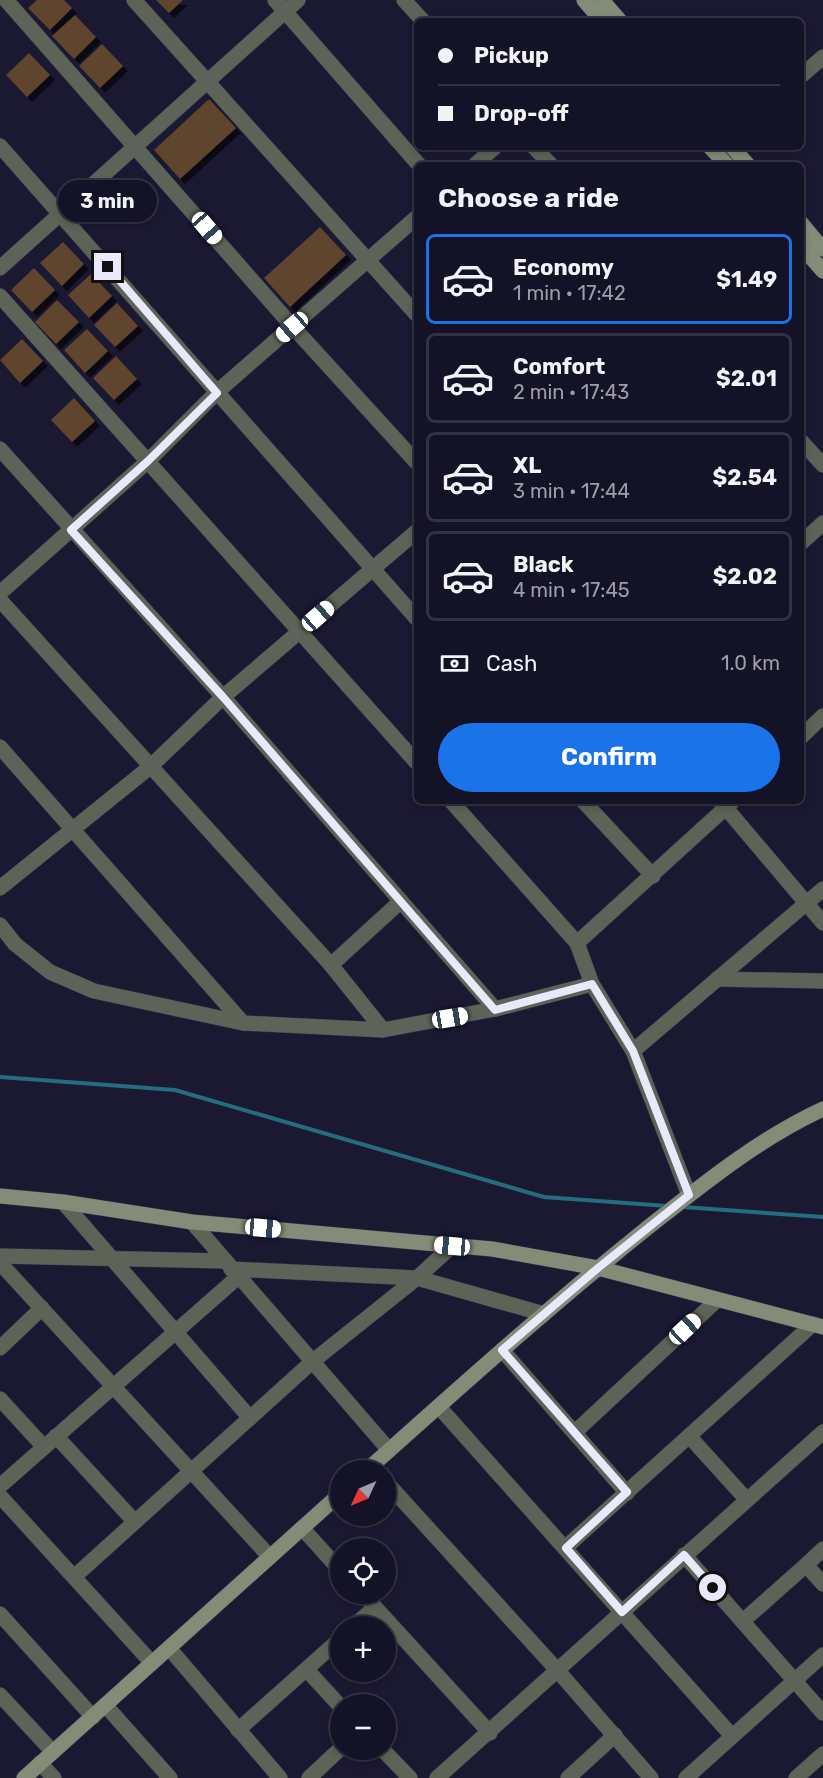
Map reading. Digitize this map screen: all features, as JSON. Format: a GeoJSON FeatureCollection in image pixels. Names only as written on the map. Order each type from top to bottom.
{"type":"FeatureCollection","features":[{"type":"Feature","properties":{"kind":"street"},"geometry":{"type":"LineString","coordinates":[[6,0],[292,327],[414,460]]}},
{"type":"Feature","properties":{"kind":"street"},"geometry":{"type":"LineString","coordinates":[[134,0],[414,312]]}},
{"type":"Feature","properties":{"kind":"street"},"geometry":{"type":"LineString","coordinates":[[0,268],[207,81],[280,6],[298,0]]}},
{"type":"Feature","properties":{"kind":"street"},"geometry":{"type":"LineString","coordinates":[[404,0],[420,18]]}},
{"type":"Feature","properties":{"kind":"street"},"geometry":{"type":"LineString","coordinates":[[584,0],[600,18]]}},
{"type":"Feature","properties":{"kind":"street"},"geometry":{"type":"LineString","coordinates":[[604,1],[618,18]]}},
{"type":"Feature","properties":{"kind":"street"},"geometry":{"type":"LineString","coordinates":[[280,6],[416,162]]}},
{"type":"Feature","properties":{"kind":"street"},"geometry":{"type":"LineString","coordinates":[[804,73],[823,57]]}},
{"type":"Feature","properties":{"kind":"street"},"geometry":{"type":"LineString","coordinates":[[0,146],[62,213],[414,616]]}},
{"type":"Feature","properties":{"kind":"street"},"geometry":{"type":"LineString","coordinates":[[478,162],[492,150]]}},
{"type":"Feature","properties":{"kind":"street"},"geometry":{"type":"LineString","coordinates":[[537,150],[548,162]]}},
{"type":"Feature","properties":{"kind":"street"},"geometry":{"type":"LineString","coordinates":[[713,150],[724,162]]}},
{"type":"Feature","properties":{"kind":"street"},"geometry":{"type":"LineString","coordinates":[[735,150],[745,162]]}},
{"type":"Feature","properties":{"kind":"street"},"geometry":{"type":"LineString","coordinates":[[0,593],[148,461],[217,393],[414,220]]}},
{"type":"Feature","properties":{"kind":"street"},"geometry":{"type":"LineString","coordinates":[[804,227],[823,249]]}},
{"type":"Feature","properties":{"kind":"street"},"geometry":{"type":"LineString","coordinates":[[804,249],[823,271]]}},
{"type":"Feature","properties":{"kind":"street"},"geometry":{"type":"LineString","coordinates":[[0,296],[414,760]]}},
{"type":"Feature","properties":{"kind":"street"},"geometry":{"type":"LineString","coordinates":[[804,444],[823,465]]}},
{"type":"Feature","properties":{"kind":"street"},"geometry":{"type":"LineString","coordinates":[[0,449],[223,697],[495,1010]]}},
{"type":"Feature","properties":{"kind":"street"},"geometry":{"type":"LineString","coordinates":[[804,540],[823,524]]}},
{"type":"Feature","properties":{"kind":"street"},"geometry":{"type":"LineString","coordinates":[[0,888],[74,831],[150,767],[223,697],[414,534]]}},
{"type":"Feature","properties":{"kind":"street"},"geometry":{"type":"LineString","coordinates":[[0,600],[331,965],[383,1030]]}},
{"type":"Feature","properties":{"kind":"street"},"geometry":{"type":"LineString","coordinates":[[804,734],[823,716]]}},
{"type":"Feature","properties":{"kind":"street"},"geometry":{"type":"LineString","coordinates":[[0,747],[243,1023]]}},
{"type":"Feature","properties":{"kind":"street"},"geometry":{"type":"LineString","coordinates":[[454,804],[577,943],[592,984],[633,1051],[689,1195]]}},
{"type":"Feature","properties":{"kind":"street"},"geometry":{"type":"LineString","coordinates":[[586,804],[653,876]]}},
{"type":"Feature","properties":{"kind":"street"},"geometry":{"type":"LineString","coordinates":[[577,943],[653,876],[725,804]]}},
{"type":"Feature","properties":{"kind":"street"},"geometry":{"type":"LineString","coordinates":[[727,804],[823,923]]}},
{"type":"Feature","properties":{"kind":"street"},"geometry":{"type":"LineString","coordinates":[[633,1051],[823,889]]}},
{"type":"Feature","properties":{"kind":"street"},"geometry":{"type":"LineString","coordinates":[[331,965],[401,901]]}},
{"type":"Feature","properties":{"kind":"street"},"geometry":{"type":"LineString","coordinates":[[0,925],[15,945],[50,972],[94,992],[243,1023],[383,1030],[495,1010],[592,984]]}},
{"type":"Feature","properties":{"kind":"street"},"geometry":{"type":"LineString","coordinates":[[717,979],[823,981]]}},
{"type":"Feature","properties":{"kind":"street"},"geometry":{"type":"LineString","coordinates":[[380,1460],[544,1314],[689,1195],[793,1123],[823,1109]]}},
{"type":"Feature","properties":{"kind":"street"},"geometry":{"type":"LineString","coordinates":[[0,1196],[63,1202],[192,1222],[492,1249],[598,1268],[818,1326]]}},
{"type":"Feature","properties":{"kind":"street"},"geometry":{"type":"LineString","coordinates":[[63,1202],[109,1258],[176,1330],[250,1418]]}},
{"type":"Feature","properties":{"kind":"street"},"geometry":{"type":"LineString","coordinates":[[192,1222],[389,1450]]}},
{"type":"Feature","properties":{"kind":"street"},"geometry":{"type":"LineString","coordinates":[[74,1577],[313,1361],[417,1278],[452,1246]]}},
{"type":"Feature","properties":{"kind":"street"},"geometry":{"type":"LineString","coordinates":[[0,1256],[109,1258],[231,1269],[417,1278],[544,1314]]}},
{"type":"Feature","properties":{"kind":"street"},"geometry":{"type":"LineString","coordinates":[[0,1263],[270,1557]]}},
{"type":"Feature","properties":{"kind":"street"},"geometry":{"type":"LineString","coordinates":[[0,1486],[176,1330],[231,1269]]}},
{"type":"Feature","properties":{"kind":"street"},"geometry":{"type":"LineString","coordinates":[[575,1432],[717,1300]]}},
{"type":"Feature","properties":{"kind":"street"},"geometry":{"type":"LineString","coordinates":[[0,1347],[42,1308]]}},
{"type":"Feature","properties":{"kind":"street"},"geometry":{"type":"LineString","coordinates":[[566,1548],[689,1436],[818,1326]]}},
{"type":"Feature","properties":{"kind":"street"},"geometry":{"type":"LineString","coordinates":[[502,1350],[627,1492]]}},
{"type":"Feature","properties":{"kind":"street"},"geometry":{"type":"LineString","coordinates":[[0,1399],[44,1447]]}},
{"type":"Feature","properties":{"kind":"street"},"geometry":{"type":"LineString","coordinates":[[439,1407],[732,1736]]}},
{"type":"Feature","properties":{"kind":"street"},"geometry":{"type":"LineString","coordinates":[[56,1436],[135,1522]]}},
{"type":"Feature","properties":{"kind":"street"},"geometry":{"type":"LineString","coordinates":[[689,1436],[747,1500]]}},
{"type":"Feature","properties":{"kind":"street"},"geometry":{"type":"LineString","coordinates":[[437,1778],[490,1733],[684,1555],[820,1441]]}},
{"type":"Feature","properties":{"kind":"street"},"geometry":{"type":"LineString","coordinates":[[396,1493],[558,1671],[651,1778]]}},
{"type":"Feature","properties":{"kind":"street"},"geometry":{"type":"LineString","coordinates":[[0,1496],[152,1663]]}},
{"type":"Feature","properties":{"kind":"street"},"geometry":{"type":"LineString","coordinates":[[24,1778],[330,1503]]}},
{"type":"Feature","properties":{"kind":"street"},"geometry":{"type":"LineString","coordinates":[[302,1528],[330,1559]]}},
{"type":"Feature","properties":{"kind":"street"},"geometry":{"type":"LineString","coordinates":[[742,1621],[823,1549]]}},
{"type":"Feature","properties":{"kind":"street"},"geometry":{"type":"LineString","coordinates":[[684,1555],[823,1713]]}},
{"type":"Feature","properties":{"kind":"street"},"geometry":{"type":"LineString","coordinates":[[806,1565],[823,1584]]}},
{"type":"Feature","properties":{"kind":"street"},"geometry":{"type":"LineString","coordinates":[[372,1604],[490,1733]]}},
{"type":"Feature","properties":{"kind":"street"},"geometry":{"type":"LineString","coordinates":[[365,1616],[375,1607]]}},
{"type":"Feature","properties":{"kind":"street"},"geometry":{"type":"LineString","coordinates":[[0,1614],[93,1717]]}},
{"type":"Feature","properties":{"kind":"street"},"geometry":{"type":"LineString","coordinates":[[169,1648],[280,1778]]}},
{"type":"Feature","properties":{"kind":"street"},"geometry":{"type":"LineString","coordinates":[[238,1730],[330,1649]]}},
{"type":"Feature","properties":{"kind":"street"},"geometry":{"type":"LineString","coordinates":[[686,1778],[823,1655]]}},
{"type":"Feature","properties":{"kind":"street"},"geometry":{"type":"LineString","coordinates":[[308,1670],[330,1695]]}},
{"type":"Feature","properties":{"kind":"street"},"geometry":{"type":"LineString","coordinates":[[0,1695],[53,1752]]}},
{"type":"Feature","properties":{"kind":"street"},"geometry":{"type":"LineString","coordinates":[[106,1706],[170,1778]]}},
{"type":"Feature","properties":{"kind":"street"},"geometry":{"type":"LineString","coordinates":[[568,1778],[615,1736]]}},
{"type":"Feature","properties":{"kind":"street"},"geometry":{"type":"LineString","coordinates":[[796,1778],[823,1754]]}},
{"type":"Feature","properties":{"kind":"street"},"geometry":{"type":"LineString","coordinates":[[309,1778],[330,1758]]}},
{"type":"Feature","properties":{"kind":"street"},"geometry":{"type":"LineString","coordinates":[[393,1760],[410,1778]]}},
{"type":"Feature","properties":{"kind":"street"},"geometry":{"type":"LineString","coordinates":[[40,1763],[54,1778]]}},
{"type":"Feature","properties":{"kind":"building"},"geometry":{"type":"Polygon","coordinates":[[[37,0],[64,0],[72,8],[50,30],[28,8],[37,0]]]}},
{"type":"Feature","properties":{"kind":"building"},"geometry":{"type":"Polygon","coordinates":[[[156,0],[183,0],[169,13],[156,0]]]}},
{"type":"Feature","properties":{"kind":"building"},"geometry":{"type":"Polygon","coordinates":[[[75,15],[96,37],[74,59],[52,36],[75,15]]]}},
{"type":"Feature","properties":{"kind":"building"},"geometry":{"type":"Polygon","coordinates":[[[102,44],[123,66],[100,88],[79,66],[102,44]]]}},
{"type":"Feature","properties":{"kind":"building"},"geometry":{"type":"Polygon","coordinates":[[[29,53],[50,75],[27,97],[6,75],[29,53]]]}},
{"type":"Feature","properties":{"kind":"building"},"geometry":{"type":"Polygon","coordinates":[[[209,99],[236,128],[180,179],[154,150],[209,99]]]}},
{"type":"Feature","properties":{"kind":"building"},"geometry":{"type":"Polygon","coordinates":[[[320,227],[346,255],[290,307],[264,278],[320,227]]]}},
{"type":"Feature","properties":{"kind":"building"},"geometry":{"type":"Polygon","coordinates":[[[63,242],[84,264],[62,286],[40,263],[63,242]]]}},
{"type":"Feature","properties":{"kind":"building"},"geometry":{"type":"Polygon","coordinates":[[[34,268],[55,290],[32,312],[11,290],[34,268]]]}},
{"type":"Feature","properties":{"kind":"building"},"geometry":{"type":"Polygon","coordinates":[[[91,274],[112,296],[89,318],[68,295],[91,274]]]}},
{"type":"Feature","properties":{"kind":"building"},"geometry":{"type":"Polygon","coordinates":[[[57,300],[79,322],[56,344],[35,322],[57,300]]]}},
{"type":"Feature","properties":{"kind":"building"},"geometry":{"type":"Polygon","coordinates":[[[117,303],[138,326],[115,347],[94,325],[117,303]]]}},
{"type":"Feature","properties":{"kind":"building"},"geometry":{"type":"Polygon","coordinates":[[[87,329],[108,351],[85,373],[64,350],[87,329]]]}},
{"type":"Feature","properties":{"kind":"building"},"geometry":{"type":"Polygon","coordinates":[[[22,339],[43,361],[20,383],[0,360],[22,339]]]}},
{"type":"Feature","properties":{"kind":"building"},"geometry":{"type":"Polygon","coordinates":[[[116,356],[137,379],[114,400],[93,378],[116,356]]]}},
{"type":"Feature","properties":{"kind":"building"},"geometry":{"type":"Polygon","coordinates":[[[74,398],[95,421],[72,442],[51,420],[74,398]]]}},
{"type":"Feature","properties":{"kind":"waterway"},"geometry":{"type":"LineString","coordinates":[[0,1077],[175,1090],[544,1197],[667,1206]]}},
{"type":"Feature","properties":{"kind":"waterway"},"geometry":{"type":"LineString","coordinates":[[683,1207],[823,1217]]}},
{"type":"Feature","properties":{"kind":"route"},"geometry":{"type":"LineString","coordinates":[[108,267],[217,393],[148,461],[71,530],[223,697],[495,1010],[592,984],[633,1051],[689,1195],[598,1268],[502,1350],[627,1492],[566,1548],[622,1612],[684,1555],[713,1588]]}}]}
